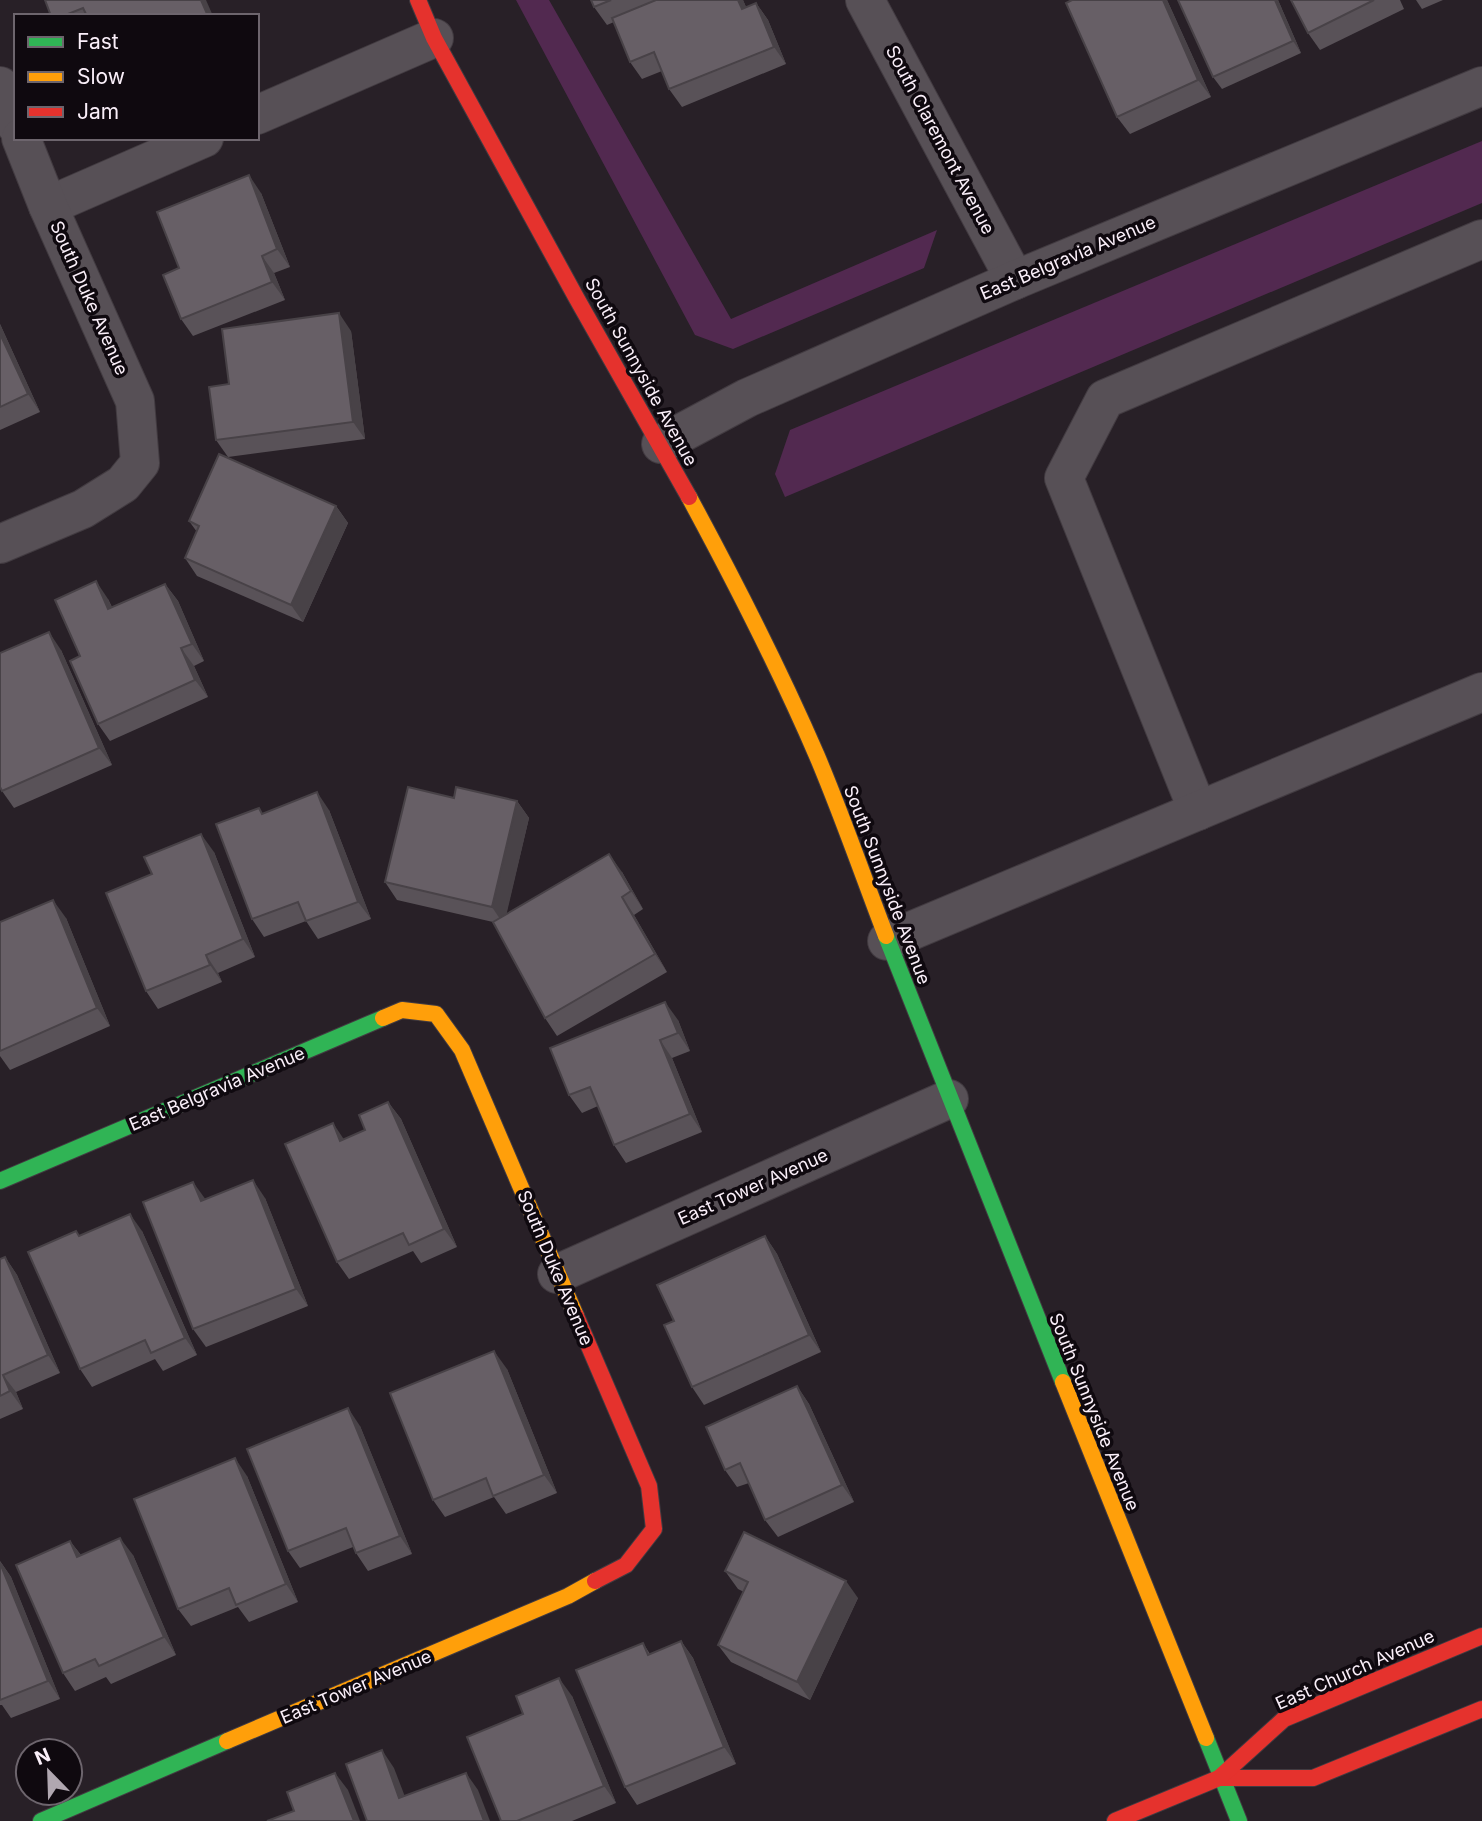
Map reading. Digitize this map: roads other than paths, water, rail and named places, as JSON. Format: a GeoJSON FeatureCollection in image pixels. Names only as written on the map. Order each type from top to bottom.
{"type":"FeatureCollection","features":[{"type":"Feature","properties":{"kind":"street","name":"South Sunnyside Avenue"},"geometry":{"type":"LineString","coordinates":[[418,0],[434,38],[577,299],[661,444],[785,681],[818,759],[949,1099],[1239,1821]]}},
{"type":"Feature","properties":{"kind":"street","name":"South Claremont Avenue"},"geometry":{"type":"LineString","coordinates":[[865,0],[1015,280]]}},
{"type":"Feature","properties":{"kind":"street"},"geometry":{"type":"LineString","coordinates":[[259,114],[434,38]]}},
{"type":"Feature","properties":{"kind":"street"},"geometry":{"type":"LineString","coordinates":[[0,86],[14,120]]}},
{"type":"Feature","properties":{"kind":"street","name":"East Belgravia Avenue"},"geometry":{"type":"LineString","coordinates":[[661,444],[747,398],[1015,280],[1482,86]]}},
{"type":"Feature","properties":{"kind":"street","name":"South Duke Avenue"},"geometry":{"type":"LineString","coordinates":[[0,544],[83,509],[122,484],[140,463],[135,401],[48,206],[22,140]]}},
{"type":"Feature","properties":{"kind":"street"},"geometry":{"type":"LineString","coordinates":[[48,206],[199,140]]}},
{"type":"Feature","properties":{"kind":"street"},"geometry":{"type":"LineString","coordinates":[[1198,811],[1063,478],[1105,399],[1482,239]]}},
{"type":"Feature","properties":{"kind":"street"},"geometry":{"type":"LineString","coordinates":[[887,940],[1482,692]]}},
{"type":"Feature","properties":{"kind":"street","name":"East Belgravia Avenue"},"geometry":{"type":"LineString","coordinates":[[0,1181],[402,1010],[436,1014]]}},
{"type":"Feature","properties":{"kind":"street","name":"South Duke Avenue"},"geometry":{"type":"LineString","coordinates":[[436,1014],[462,1051],[649,1486],[654,1529]]}},
{"type":"Feature","properties":{"kind":"street","name":"East Tower Avenue"},"geometry":{"type":"LineString","coordinates":[[557,1274],[949,1099]]}},
{"type":"Feature","properties":{"kind":"street","name":"East Tower Avenue"},"geometry":{"type":"LineString","coordinates":[[41,1821],[568,1596],[626,1565],[654,1529]]}},
{"type":"Feature","properties":{"kind":"street","name":"East Church Avenue"},"geometry":{"type":"LineString","coordinates":[[1115,1821],[1220,1778],[1284,1719],[1482,1636]]}},
{"type":"Feature","properties":{"kind":"street","name":"East Church Avenue"},"geometry":{"type":"LineString","coordinates":[[1220,1778],[1313,1778],[1482,1709]]}}]}
